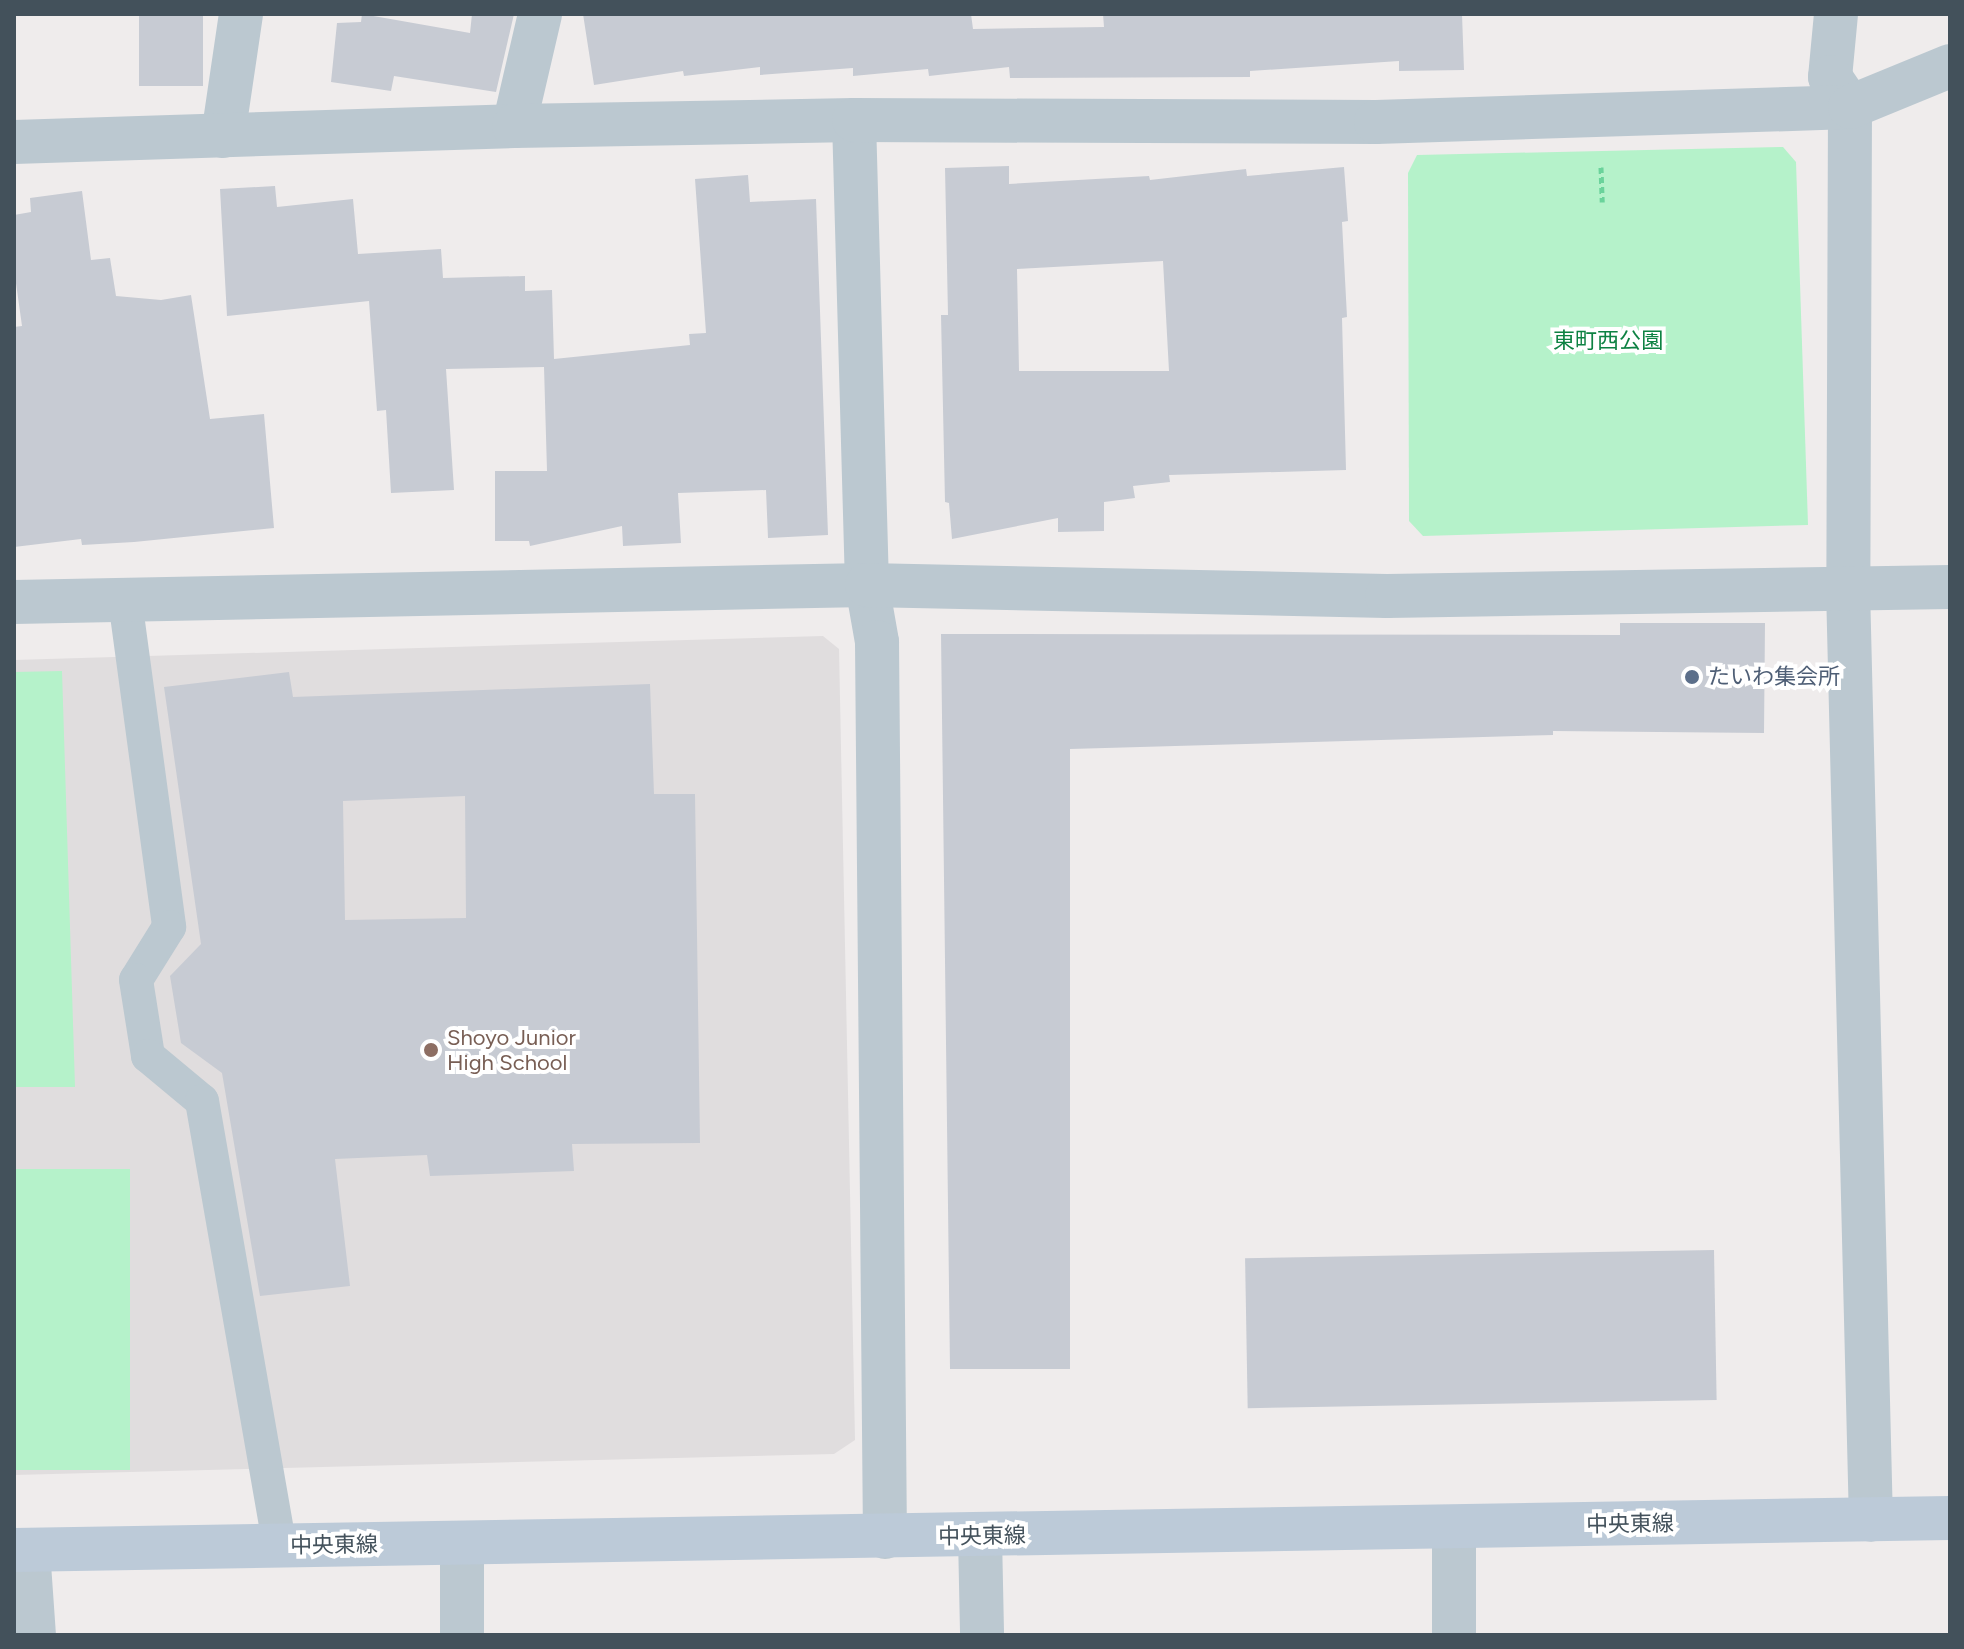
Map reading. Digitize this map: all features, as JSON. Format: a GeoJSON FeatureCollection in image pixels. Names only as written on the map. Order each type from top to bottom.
{"type":"FeatureCollection","features":[{"type":"Feature","properties":{"kind":"main road","name":"中央東線"},"geometry":{"type":"LineString","coordinates":[[21,1550],[1950,1518]]}},
{"type":"Feature","properties":{"kind":"street"},"geometry":{"type":"LineString","coordinates":[[223,136],[241,14]]}},
{"type":"Feature","properties":{"kind":"street"},"geometry":{"type":"LineString","coordinates":[[514,126],[540,14]]}},
{"type":"Feature","properties":{"kind":"street"},"geometry":{"type":"LineString","coordinates":[[1836,14],[1830,77],[1850,107],[1848,588],[1871,1520]]}},
{"type":"Feature","properties":{"kind":"street"},"geometry":{"type":"LineString","coordinates":[[14,142],[514,126],[854,120],[1376,122],[1850,107],[1950,66]]}},
{"type":"Feature","properties":{"kind":"street"},"geometry":{"type":"LineString","coordinates":[[854,120],[867,585],[877,642],[885,1537]]}},
{"type":"Feature","properties":{"kind":"street"},"geometry":{"type":"LineString","coordinates":[[14,602],[867,585],[1387,596],[1950,587]]}},
{"type":"Feature","properties":{"kind":"street"},"geometry":{"type":"LineString","coordinates":[[1454,1527],[1454,1635]]}},
{"type":"Feature","properties":{"kind":"street"},"geometry":{"type":"LineString","coordinates":[[980,1536],[982,1635]]}},
{"type":"Feature","properties":{"kind":"street"},"geometry":{"type":"LineString","coordinates":[[462,1543],[462,1635]]}},
{"type":"Feature","properties":{"kind":"street"},"geometry":{"type":"LineString","coordinates":[[21,1550],[34,1635]]}},
{"type":"Feature","properties":{"kind":"lane"},"geometry":{"type":"LineString","coordinates":[[125,600],[169,927],[136,980],[148,1056],[202,1101],[280,1546]]}},
{"type":"Feature","properties":{"kind":"path"},"geometry":{"type":"LineString","coordinates":[[1601,164],[1602,202]]}},
{"type":"Feature","properties":{"kind":"shaded area","name":"Shoyo Junior High School"},"geometry":{"type":"Polygon","coordinates":[[[823,636],[839,649],[855,1440],[834,1454],[14,1475],[14,660],[823,636]]]}},
{"type":"Feature","properties":{"kind":"green space","name":"東町西公園"},"geometry":{"type":"Polygon","coordinates":[[[1783,147],[1796,162],[1808,525],[1423,536],[1409,521],[1408,173],[1417,155],[1783,147]]]}},
{"type":"Feature","properties":{"kind":"green space"},"geometry":{"type":"Polygon","coordinates":[[[62,671],[75,1087],[14,1087],[14,672],[62,671]]]}},
{"type":"Feature","properties":{"kind":"green space"},"geometry":{"type":"Polygon","coordinates":[[[14,1169],[130,1169],[130,1470],[14,1470],[14,1169]]]}},
{"type":"Feature","properties":{"kind":"building"},"geometry":{"type":"Polygon","coordinates":[[[139,14],[203,14],[203,86],[139,86],[139,14]]]}},
{"type":"Feature","properties":{"kind":"building"},"geometry":{"type":"Polygon","coordinates":[[[362,14],[470,33],[472,14],[514,14],[496,92],[394,76],[391,91],[331,82],[337,23],[361,22],[362,14]]]}},
{"type":"Feature","properties":{"kind":"building"},"geometry":{"type":"Polygon","coordinates":[[[583,14],[971,14],[973,29],[1104,27],[1103,14],[1462,14],[1464,70],[1399,71],[1399,61],[1250,71],[1250,77],[1010,78],[1009,67],[929,76],[928,69],[853,76],[853,68],[760,75],[760,67],[684,76],[683,71],[594,85],[583,14]]]}},
{"type":"Feature","properties":{"kind":"building"},"geometry":{"type":"Polygon","coordinates":[[[1009,166],[1009,184],[1149,176],[1150,180],[1246,169],[1247,176],[1344,167],[1348,221],[1342,222],[1347,317],[1342,318],[1346,470],[1169,475],[1170,482],[1133,486],[1135,498],[1104,502],[1104,531],[1058,532],[1058,518],[952,539],[949,503],[945,502],[941,315],[948,315],[945,168],[1009,166]],[[1163,261],[1017,269],[1019,371],[1169,371],[1163,261]]]}},
{"type":"Feature","properties":{"kind":"building"},"geometry":{"type":"Polygon","coordinates":[[[748,175],[750,202],[816,199],[828,535],[768,538],[766,490],[678,493],[681,543],[623,546],[622,526],[530,546],[529,541],[495,541],[495,471],[547,471],[544,367],[446,369],[454,490],[391,493],[386,410],[377,411],[369,301],[227,316],[220,189],[275,186],[277,207],[353,199],[358,254],[441,249],[443,278],[525,276],[525,291],[552,290],[554,359],[690,345],[689,334],[706,333],[695,179],[748,175]]]}},
{"type":"Feature","properties":{"kind":"building"},"geometry":{"type":"Polygon","coordinates":[[[82,191],[91,260],[110,258],[116,296],[161,300],[191,295],[210,419],[264,414],[274,528],[134,542],[82,545],[81,539],[14,547],[14,327],[22,326],[14,269],[14,215],[31,212],[30,198],[82,191]]]}},
{"type":"Feature","properties":{"kind":"building"},"geometry":{"type":"Polygon","coordinates":[[[1620,623],[1765,623],[1764,733],[1553,731],[1553,735],[1070,749],[1070,1369],[950,1369],[941,634],[1620,635],[1620,623]]]}},
{"type":"Feature","properties":{"kind":"building"},"geometry":{"type":"Polygon","coordinates":[[[289,672],[293,697],[650,684],[654,794],[695,794],[700,1143],[572,1144],[574,1171],[430,1176],[427,1155],[335,1159],[350,1286],[260,1296],[222,1073],[181,1043],[170,976],[201,944],[164,687],[289,672]],[[465,796],[343,801],[345,920],[466,918],[465,796]]]}},
{"type":"Feature","properties":{"kind":"building"},"geometry":{"type":"Polygon","coordinates":[[[1714,1250],[1717,1400],[1248,1408],[1245,1258],[1714,1250]]]}},
{"type":"Feature","properties":{"kind":"place","name":"たいわ集会所"},"geometry":{"type":"Point","coordinates":[1692,677]}},
{"type":"Feature","properties":{"kind":"place","name":"Shoyo Junior High School"},"geometry":{"type":"Point","coordinates":[431,1050]}}]}
